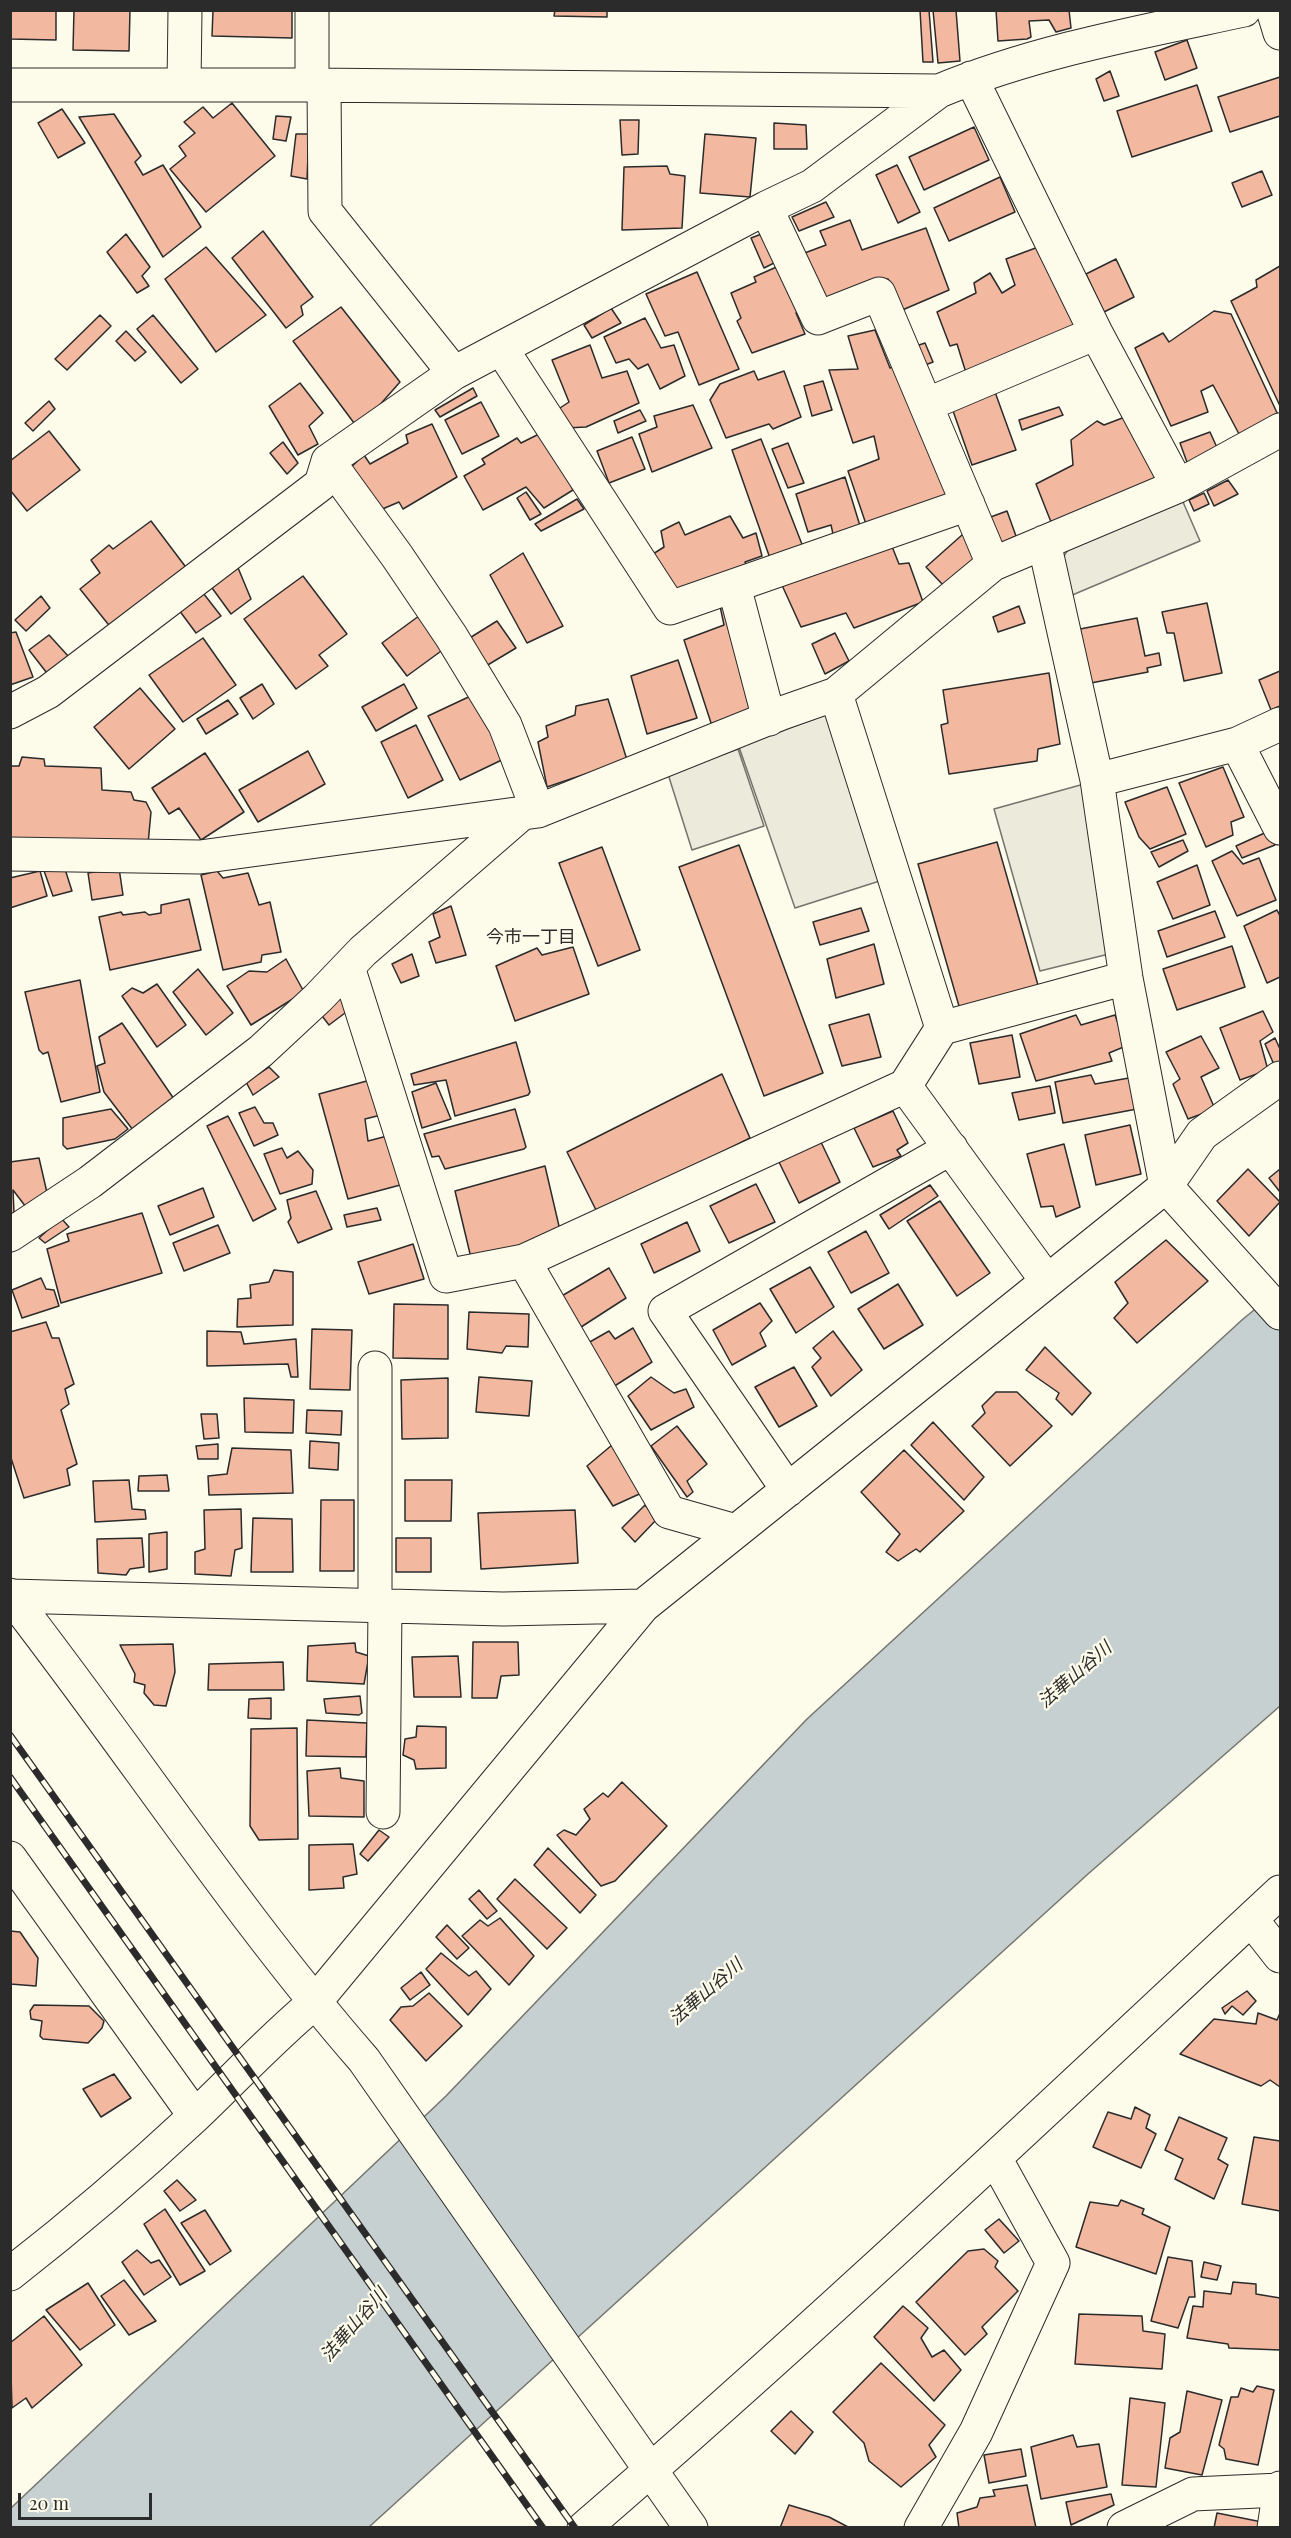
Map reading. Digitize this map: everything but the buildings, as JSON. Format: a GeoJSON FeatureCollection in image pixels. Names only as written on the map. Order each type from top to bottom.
{"type":"FeatureCollection","features":[{"type":"Feature","properties":{"kind":"street"},"geometry":{"type":"LineString","coordinates":[[183,85],[185,10]]}},
{"type":"Feature","properties":{"kind":"street"},"geometry":{"type":"LineString","coordinates":[[312,10],[325,211],[454,373]]}},
{"type":"Feature","properties":{"kind":"street"},"geometry":{"type":"LineString","coordinates":[[10,712],[48,692],[321,484],[328,461],[454,373],[812,186],[939,91],[971,78],[1084,45],[1244,10]]}},
{"type":"Feature","properties":{"kind":"street"},"geometry":{"type":"LineString","coordinates":[[1273,10],[1281,33]]}},
{"type":"Feature","properties":{"kind":"street"},"geometry":{"type":"LineString","coordinates":[[971,78],[1096,333],[1178,486]]}},
{"type":"Feature","properties":{"kind":"street"},"geometry":{"type":"LineString","coordinates":[[10,84],[939,91]]}},
{"type":"Feature","properties":{"kind":"street"},"geometry":{"type":"LineString","coordinates":[[766,208],[818,318],[879,294],[993,564]]}},
{"type":"Feature","properties":{"kind":"street"},"geometry":{"type":"LineString","coordinates":[[926,405],[1096,333]]}},
{"type":"Feature","properties":{"kind":"street"},"geometry":{"type":"LineString","coordinates":[[501,348],[670,608],[968,504]]}},
{"type":"Feature","properties":{"kind":"street"},"geometry":{"type":"LineString","coordinates":[[10,854],[200,857],[530,813],[836,694],[993,564],[1178,486],[1281,430]]}},
{"type":"Feature","properties":{"kind":"street"},"geometry":{"type":"LineString","coordinates":[[328,461],[445,627],[505,725],[530,813]]}},
{"type":"Feature","properties":{"kind":"street"},"geometry":{"type":"LineString","coordinates":[[1044,542],[1097,780],[1126,978],[1166,1186],[1281,1313]]}},
{"type":"Feature","properties":{"kind":"street"},"geometry":{"type":"LineString","coordinates":[[734,586],[769,719]]}},
{"type":"Feature","properties":{"kind":"street"},"geometry":{"type":"LineString","coordinates":[[836,694],[942,1028]]}},
{"type":"Feature","properties":{"kind":"street"},"geometry":{"type":"LineString","coordinates":[[1097,780],[1238,744],[1281,724]]}},
{"type":"Feature","properties":{"kind":"street"},"geometry":{"type":"LineString","coordinates":[[1238,744],[1281,828]]}},
{"type":"Feature","properties":{"kind":"street"},"geometry":{"type":"LineString","coordinates":[[10,1235],[90,1182],[261,1051],[363,951],[530,813]]}},
{"type":"Feature","properties":{"kind":"street"},"geometry":{"type":"LineString","coordinates":[[348,967],[446,1276],[524,1261],[904,1086],[942,1028],[1126,978]]}},
{"type":"Feature","properties":{"kind":"street"},"geometry":{"type":"LineString","coordinates":[[10,2274],[70,2226],[195,2116],[277,2034],[314,2002],[642,1606],[1166,1186],[1202,1134],[1281,1078]]}},
{"type":"Feature","properties":{"kind":"street"},"geometry":{"type":"LineString","coordinates":[[904,1086],[1047,1281]]}},
{"type":"Feature","properties":{"kind":"street"},"geometry":{"type":"LineString","coordinates":[[788,1490],[665,1311],[951,1149]]}},
{"type":"Feature","properties":{"kind":"street"},"geometry":{"type":"LineString","coordinates":[[524,1261],[669,1512],[736,1531]]}},
{"type":"Feature","properties":{"kind":"street"},"geometry":{"type":"LineString","coordinates":[[375,1368],[383,1812]]}},
{"type":"Feature","properties":{"kind":"street"},"geometry":{"type":"LineString","coordinates":[[11,1596],[503,1609],[642,1606]]}},
{"type":"Feature","properties":{"kind":"street"},"geometry":{"type":"LineString","coordinates":[[11,1596],[314,2002],[364,2060],[691,2528]]}},
{"type":"Feature","properties":{"kind":"street"},"geometry":{"type":"LineString","coordinates":[[10,1857],[195,2116]]}},
{"type":"Feature","properties":{"kind":"street"},"geometry":{"type":"LineString","coordinates":[[584,2528],[995,2158],[1281,1892]]}},
{"type":"Feature","properties":{"kind":"street"},"geometry":{"type":"LineString","coordinates":[[1251,1919],[1281,1956]]}},
{"type":"Feature","properties":{"kind":"street"},"geometry":{"type":"LineString","coordinates":[[921,2528],[976,2432],[1053,2263],[995,2158]]}},
{"type":"Feature","properties":{"kind":"street"},"geometry":{"type":"LineString","coordinates":[[1124,2528],[1193,2494],[1280,2489],[1274,2528]]}},
{"type":"Feature","properties":{"kind":"shaded area"},"geometry":{"type":"Polygon","coordinates":[[[1180,495],[1200,541],[1070,596],[1060,561],[1077,538],[1180,495]]]}},
{"type":"Feature","properties":{"kind":"shaded area"},"geometry":{"type":"Polygon","coordinates":[[[835,711],[889,878],[795,908],[739,747],[835,711]]]}},
{"type":"Feature","properties":{"kind":"shaded area"},"geometry":{"type":"Polygon","coordinates":[[[738,749],[764,826],[692,850],[668,774],[738,749]]]}},
{"type":"Feature","properties":{"kind":"shaded area"},"geometry":{"type":"Polygon","coordinates":[[[1084,784],[1113,953],[1040,971],[994,809],[1084,784]]]}},
{"type":"Feature","properties":{"kind":"water","name":"法華山谷川"},"geometry":{"type":"Polygon","coordinates":[[[1280,1289],[1280,1706],[1088,1874],[369,2527],[11,2528],[11,2508],[446,2096],[807,1719],[1243,1319],[1280,1289]]]}},
{"type":"Feature","properties":{"kind":"railway"},"geometry":{"type":"LineString","coordinates":[[10,1735],[575,2528]]}},
{"type":"Feature","properties":{"kind":"railway"},"geometry":{"type":"LineString","coordinates":[[10,1777],[543,2528]]}},
{"type":"Feature","properties":{"kind":"district","name":"今市一丁目"},"geometry":{"type":"Point","coordinates":[531,937]}}]}
